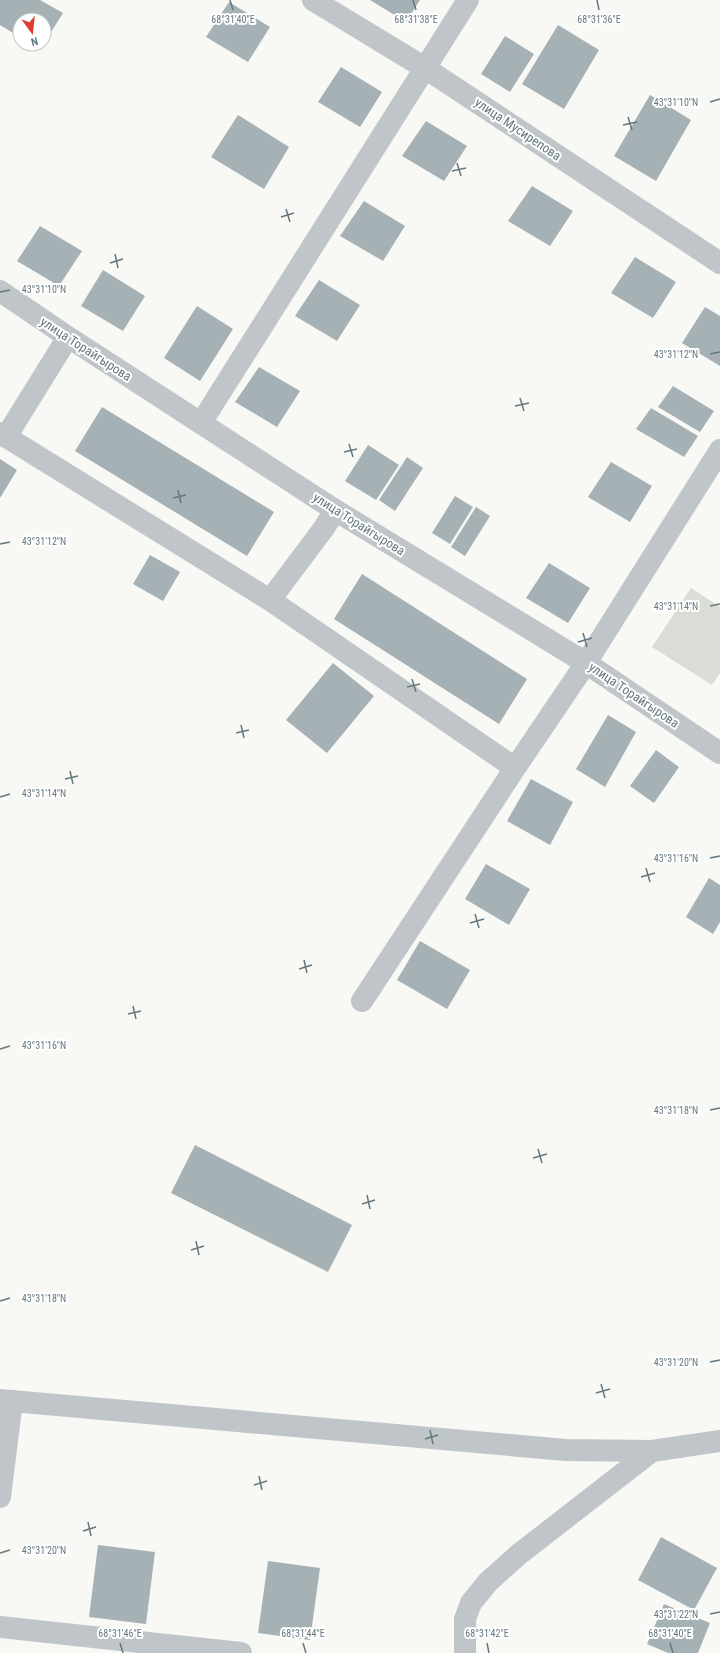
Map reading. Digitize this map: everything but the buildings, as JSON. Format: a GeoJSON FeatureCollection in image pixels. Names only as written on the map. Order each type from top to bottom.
{"type":"FeatureCollection","features":[{"type":"Feature","properties":{"kind":"street","name":"улица Мусирепова"},"geometry":{"type":"LineString","coordinates":[[314,0],[425,68],[720,263]]}},
{"type":"Feature","properties":{"kind":"street"},"geometry":{"type":"LineString","coordinates":[[201,423],[468,0]]}},
{"type":"Feature","properties":{"kind":"street","name":"улица Торайгырова"},"geometry":{"type":"LineString","coordinates":[[0,291],[68,337],[335,510],[586,663],[720,753]]}},
{"type":"Feature","properties":{"kind":"street"},"geometry":{"type":"LineString","coordinates":[[68,337],[3,435],[270,600],[515,768]]}},
{"type":"Feature","properties":{"kind":"street"},"geometry":{"type":"LineString","coordinates":[[362,1001],[586,663],[720,450]]}},
{"type":"Feature","properties":{"kind":"street"},"geometry":{"type":"LineString","coordinates":[[270,600],[324,528],[335,510]]}},
{"type":"Feature","properties":{"kind":"street"},"geometry":{"type":"LineString","coordinates":[[0,1497],[6,1401],[566,1450],[652,1451],[720,1441]]}},
{"type":"Feature","properties":{"kind":"street"},"geometry":{"type":"LineString","coordinates":[[465,1653],[465,1619],[471,1603],[488,1582],[518,1555],[652,1451]]}},
{"type":"Feature","properties":{"kind":"street"},"geometry":{"type":"LineString","coordinates":[[0,1627],[241,1653]]}},
{"type":"Feature","properties":{"kind":"shaded area"},"geometry":{"type":"Polygon","coordinates":[[[691,588],[720,607],[720,673],[712,685],[652,647],[691,588]]]}}]}
